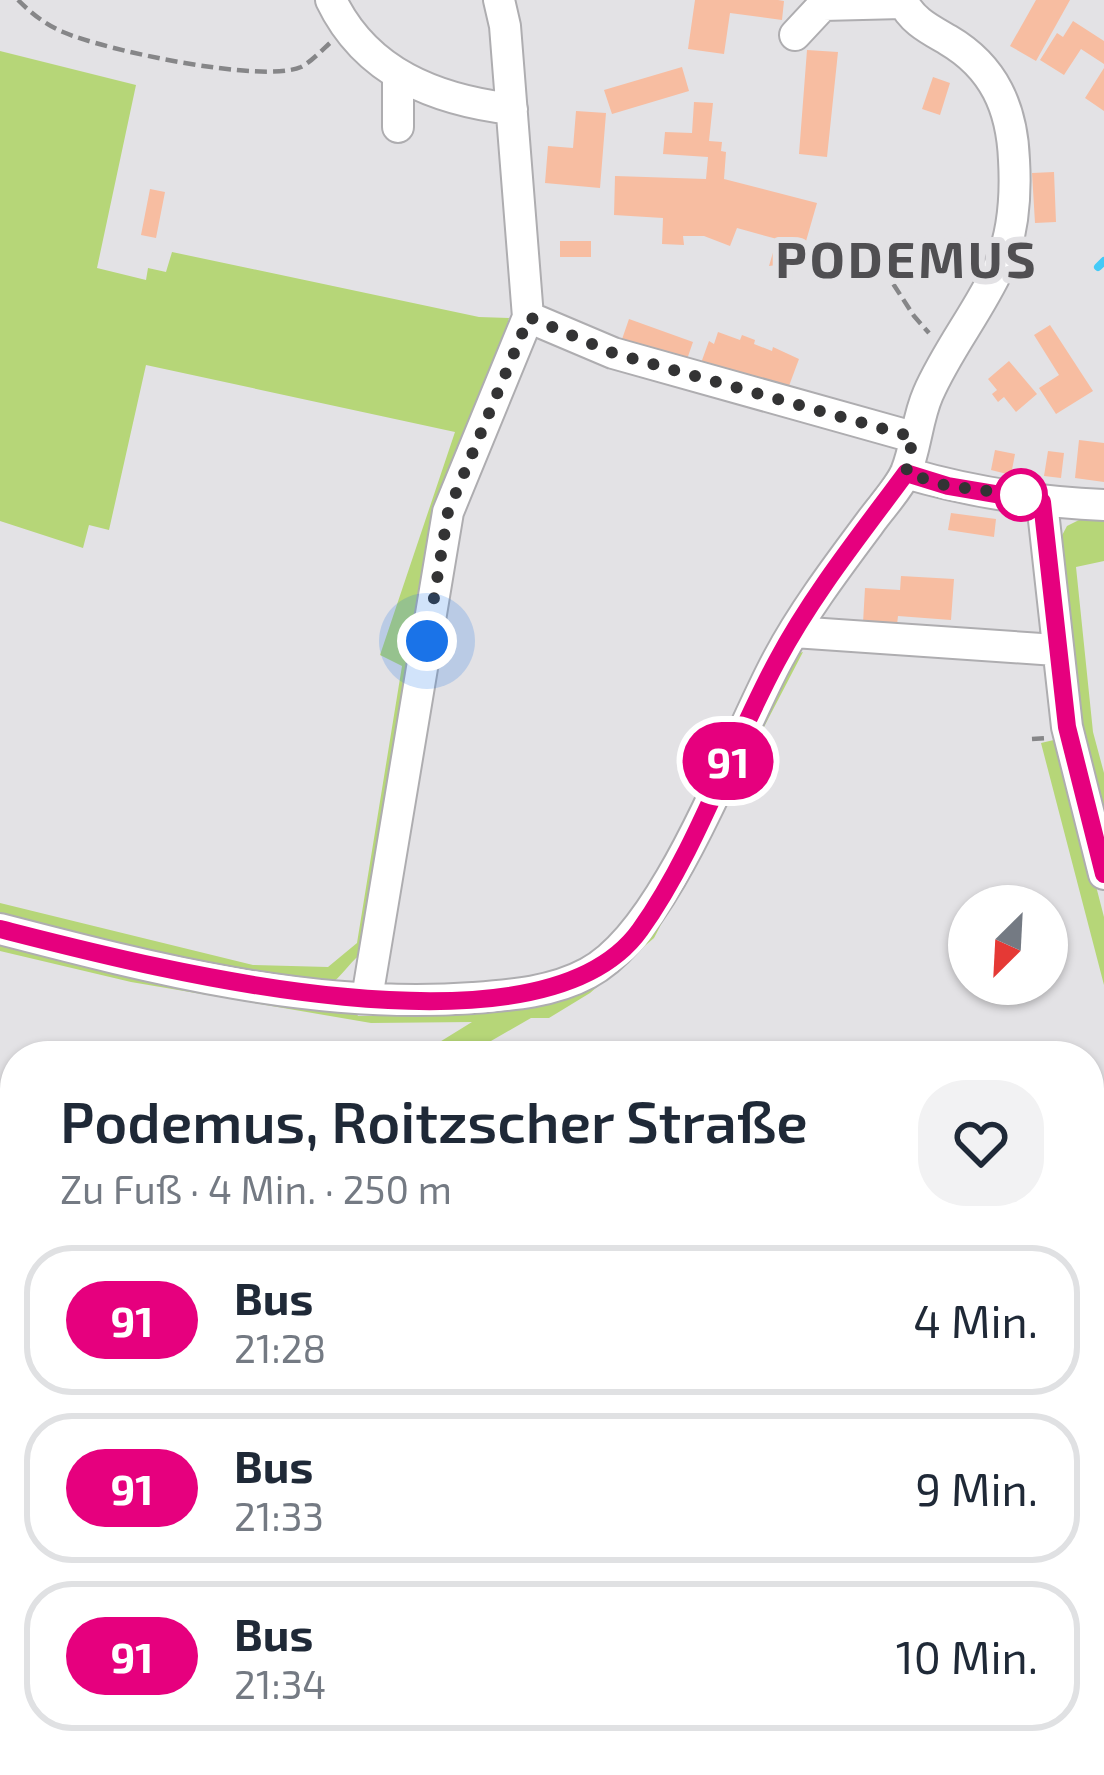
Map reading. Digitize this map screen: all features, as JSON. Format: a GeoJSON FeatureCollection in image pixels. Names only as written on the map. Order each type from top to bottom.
{"type":"FeatureCollection","features":[{"type":"Feature","properties":{"kind":"street"},"geometry":{"type":"LineString","coordinates":[[331,0],[349,28],[398,76],[459,103],[512,109]]}},
{"type":"Feature","properties":{"kind":"street"},"geometry":{"type":"LineString","coordinates":[[367,998],[448,512],[529,317],[500,0]]}},
{"type":"Feature","properties":{"kind":"street"},"geometry":{"type":"LineString","coordinates":[[0,929],[134,964],[236,984],[367,998],[444,1000],[553,987],[589,973],[640,931],[794,632],[906,473],[928,392],[999,267],[1007,241],[1014,197],[1010,126],[1002,94],[976,58],[914,20],[902,1],[823,5],[794,35]]}},
{"type":"Feature","properties":{"kind":"street"},"geometry":{"type":"LineString","coordinates":[[398,76],[398,127]]}},
{"type":"Feature","properties":{"kind":"street"},"geometry":{"type":"LineString","coordinates":[[529,317],[613,353],[913,437]]}},
{"type":"Feature","properties":{"kind":"street"},"geometry":{"type":"LineString","coordinates":[[906,473],[948,486],[1042,502],[1104,505]]}},
{"type":"Feature","properties":{"kind":"street"},"geometry":{"type":"LineString","coordinates":[[1042,502],[1069,736],[1104,874]]}},
{"type":"Feature","properties":{"kind":"street"},"geometry":{"type":"LineString","coordinates":[[794,632],[1056,650]]}},
{"type":"Feature","properties":{"kind":"path"},"geometry":{"type":"LineString","coordinates":[[18,0],[61,32],[95,44],[264,72],[301,67],[349,28]]}},
{"type":"Feature","properties":{"kind":"path"},"geometry":{"type":"LineString","coordinates":[[864,239],[914,316],[950,355]]}},
{"type":"Feature","properties":{"kind":"green space"},"geometry":{"type":"Polygon","coordinates":[[[0,51],[136,85],[97,268],[146,280],[148,268],[166,272],[172,252],[479,317],[509,318],[483,393],[365,952],[333,982],[247,974],[0,918],[0,903],[253,965],[328,967],[357,943],[402,666],[380,655],[455,432],[146,365],[109,530],[89,525],[83,548],[0,521],[0,51]]]}},
{"type":"Feature","properties":{"kind":"green space"},"geometry":{"type":"Polygon","coordinates":[[[1083,518],[1104,518],[1104,561],[1076,567],[1093,732],[1104,773],[1104,850],[1093,812],[1058,543],[1067,526],[1083,518]]]}},
{"type":"Feature","properties":{"kind":"green space"},"geometry":{"type":"Polygon","coordinates":[[[803,652],[654,938],[590,993],[549,1018],[531,1018],[491,1041],[441,1041],[472,1022],[371,1023],[131,982],[0,951],[0,939],[353,1007],[358,1016],[375,1016],[382,1007],[592,982],[789,656],[803,652]]]}},
{"type":"Feature","properties":{"kind":"green space"},"geometry":{"type":"Polygon","coordinates":[[[1058,739],[1104,917],[1104,985],[1041,743],[1058,739]]]}},
{"type":"Feature","properties":{"kind":"building"},"geometry":{"type":"Polygon","coordinates":[[[695,0],[784,1],[782,20],[730,13],[724,54],[688,49],[695,0]]]}},
{"type":"Feature","properties":{"kind":"building"},"geometry":{"type":"Polygon","coordinates":[[[1036,0],[1070,0],[1036,61],[1010,46],[1036,0]]]}},
{"type":"Feature","properties":{"kind":"building"},"geometry":{"type":"Polygon","coordinates":[[[1073,21],[1104,41],[1104,64],[1081,49],[1064,75],[1040,60],[1057,33],[1063,37],[1073,21]]]}},
{"type":"Feature","properties":{"kind":"building"},"geometry":{"type":"Polygon","coordinates":[[[807,50],[838,52],[827,157],[799,154],[807,50]]]}},
{"type":"Feature","properties":{"kind":"building"},"geometry":{"type":"Polygon","coordinates":[[[682,67],[689,91],[612,114],[604,90],[682,67]]]}},
{"type":"Feature","properties":{"kind":"building"},"geometry":{"type":"Polygon","coordinates":[[[1104,68],[1104,111],[1085,98],[1104,68]]]}},
{"type":"Feature","properties":{"kind":"building"},"geometry":{"type":"Polygon","coordinates":[[[933,77],[950,83],[940,115],[922,109],[933,77]]]}},
{"type":"Feature","properties":{"kind":"building"},"geometry":{"type":"Polygon","coordinates":[[[694,102],[713,103],[709,141],[722,142],[721,151],[726,152],[724,179],[817,203],[800,262],[769,266],[777,239],[737,228],[730,246],[704,236],[683,236],[684,245],[662,244],[663,218],[614,215],[615,176],[706,179],[708,157],[663,154],[665,132],[692,133],[694,102]]]}},
{"type":"Feature","properties":{"kind":"building"},"geometry":{"type":"Polygon","coordinates":[[[576,111],[606,113],[600,188],[545,183],[548,146],[573,148],[576,111]]]}},
{"type":"Feature","properties":{"kind":"building"},"geometry":{"type":"Polygon","coordinates":[[[1054,172],[1056,222],[1035,223],[1032,173],[1054,172]]]}},
{"type":"Feature","properties":{"kind":"building"},"geometry":{"type":"Polygon","coordinates":[[[150,189],[165,192],[156,238],[141,235],[150,189]]]}},
{"type":"Feature","properties":{"kind":"building"},"geometry":{"type":"Polygon","coordinates":[[[560,241],[591,241],[591,257],[560,257],[560,241]]]}},
{"type":"Feature","properties":{"kind":"building"},"geometry":{"type":"Polygon","coordinates":[[[629,319],[693,342],[684,368],[620,345],[629,319]]]}},
{"type":"Feature","properties":{"kind":"building"},"geometry":{"type":"Polygon","coordinates":[[[1050,325],[1093,391],[1056,414],[1039,388],[1059,375],[1034,335],[1050,325]]]}},
{"type":"Feature","properties":{"kind":"building"},"geometry":{"type":"Polygon","coordinates":[[[718,332],[740,340],[742,335],[755,340],[754,344],[799,359],[786,394],[701,363],[718,332]]]}},
{"type":"Feature","properties":{"kind":"building"},"geometry":{"type":"Polygon","coordinates":[[[1009,361],[1037,394],[1016,412],[1004,397],[998,402],[992,394],[997,390],[988,379],[1009,361]]]}},
{"type":"Feature","properties":{"kind":"building"},"geometry":{"type":"Polygon","coordinates":[[[1079,440],[1104,443],[1104,482],[1075,478],[1079,440]]]}},
{"type":"Feature","properties":{"kind":"building"},"geometry":{"type":"Polygon","coordinates":[[[995,450],[1015,454],[1011,475],[991,470],[995,450]]]}},
{"type":"Feature","properties":{"kind":"building"},"geometry":{"type":"Polygon","coordinates":[[[1048,451],[1064,453],[1061,478],[1044,476],[1048,451]]]}},
{"type":"Feature","properties":{"kind":"building"},"geometry":{"type":"Polygon","coordinates":[[[951,513],[996,519],[994,537],[948,530],[951,513]]]}},
{"type":"Feature","properties":{"kind":"building"},"geometry":{"type":"Polygon","coordinates":[[[901,576],[954,579],[951,620],[898,616],[897,625],[863,623],[865,588],[900,590],[901,576]]]}},
{"type":"Feature","properties":{"kind":"waterway"},"geometry":{"type":"LineString","coordinates":[[1098,267],[1104,261]]}},
{"type":"Feature","properties":{"kind":"bus line","name":"91"},"geometry":{"type":"LineString","coordinates":[[0,929],[134,964],[236,984],[367,998],[444,1000],[514,994],[553,987],[589,973],[640,931],[675,870],[778,659],[906,473],[948,486],[1042,502],[1067,727],[1104,874]]}},
{"type":"Feature","properties":{"kind":"district","name":"PODEMUS"},"geometry":{"type":"Point","coordinates":[907,257]}},
{"type":"Feature","properties":{"kind":"route"},"geometry":{"type":"LineString","coordinates":[[427,641],[448,512],[529,317],[613,353],[913,437],[906,473],[948,486],[1021,495]]}}]}
